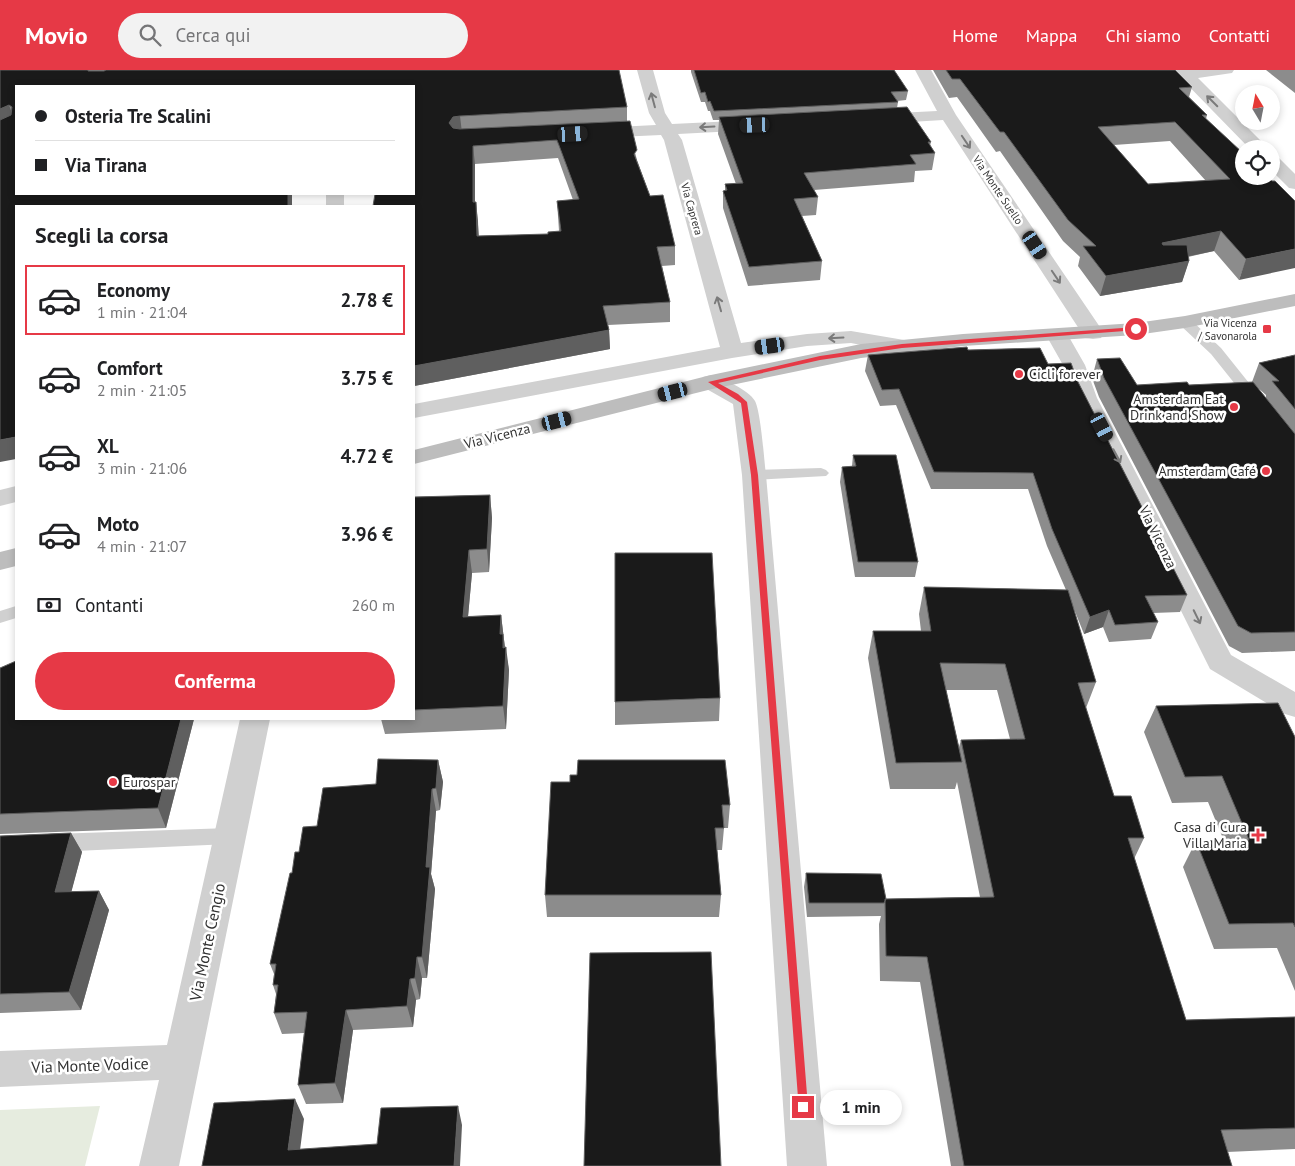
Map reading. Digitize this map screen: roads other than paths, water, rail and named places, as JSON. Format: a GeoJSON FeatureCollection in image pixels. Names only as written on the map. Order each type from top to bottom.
{"type":"FeatureCollection","features":[{"type":"Feature","properties":{"kind":"main road","name":"Via Vicenza"},"geometry":{"type":"LineString","coordinates":[[415,457],[711,382],[820,358],[902,346],[1093,333],[1185,322],[1295,300]]}},
{"type":"Feature","properties":{"kind":"main road"},"geometry":{"type":"LineString","coordinates":[[0,561],[15,557]]}},
{"type":"Feature","properties":{"kind":"street","name":"Via Caprera"},"geometry":{"type":"LineString","coordinates":[[645,70],[657,113],[672,140],[732,351]]}},
{"type":"Feature","properties":{"kind":"street","name":"Via Monte Suello"},"geometry":{"type":"LineString","coordinates":[[923,70],[948,115],[1093,333]]}},
{"type":"Feature","properties":{"kind":"street"},"geometry":{"type":"LineString","coordinates":[[1183,72],[1226,70]]}},
{"type":"Feature","properties":{"kind":"street"},"geometry":{"type":"LineString","coordinates":[[1183,72],[1251,140]]}},
{"type":"Feature","properties":{"kind":"street"},"geometry":{"type":"LineString","coordinates":[[864,120],[948,115]]}},
{"type":"Feature","properties":{"kind":"street"},"geometry":{"type":"LineString","coordinates":[[578,134],[770,125]]}},
{"type":"Feature","properties":{"kind":"street"},"geometry":{"type":"LineString","coordinates":[[1280,169],[1295,184]]}},
{"type":"Feature","properties":{"kind":"street","name":"Via Vicenza"},"geometry":{"type":"LineString","coordinates":[[1057,335],[1074,365],[1086,398],[1220,662],[1295,706]]}},
{"type":"Feature","properties":{"kind":"street","name":"Via Vicenza"},"geometry":{"type":"LineString","coordinates":[[415,411],[732,351],[807,340],[850,337],[902,346]]}},
{"type":"Feature","properties":{"kind":"street"},"geometry":{"type":"LineString","coordinates":[[711,382],[744,402],[754,475],[807,1166]]}},
{"type":"Feature","properties":{"kind":"street"},"geometry":{"type":"LineString","coordinates":[[0,498],[15,494]]}},
{"type":"Feature","properties":{"kind":"street","name":"Via Monte Cengio"},"geometry":{"type":"LineString","coordinates":[[159,1166],[255,720]]}},
{"type":"Feature","properties":{"kind":"street","name":"Via Monte Vodice"},"geometry":{"type":"LineString","coordinates":[[0,1069],[180,1062]]}},
{"type":"Feature","properties":{"kind":"lane"},"geometry":{"type":"LineString","coordinates":[[1185,322],[1216,351],[1264,411]]}},
{"type":"Feature","properties":{"kind":"lane"},"geometry":{"type":"LineString","coordinates":[[754,475],[820,474]]}},
{"type":"Feature","properties":{"kind":"lane"},"geometry":{"type":"LineString","coordinates":[[0,617],[15,612]]}},
{"type":"Feature","properties":{"kind":"lane"},"geometry":{"type":"LineString","coordinates":[[30,844],[230,836]]}},
{"type":"Feature","properties":{"kind":"place","name":"Via Vicenza / Savonarola"},"geometry":{"type":"Point","coordinates":[1267,329]}},
{"type":"Feature","properties":{"kind":"place","name":"Cicli forever"},"geometry":{"type":"Point","coordinates":[1019,374]}},
{"type":"Feature","properties":{"kind":"place","name":"Amsterdam Eat Drink and Show"},"geometry":{"type":"Point","coordinates":[1234,407]}},
{"type":"Feature","properties":{"kind":"place","name":"Amsterdam Café"},"geometry":{"type":"Point","coordinates":[1266,471]}},
{"type":"Feature","properties":{"kind":"place","name":"Eurospar"},"geometry":{"type":"Point","coordinates":[113,782]}},
{"type":"Feature","properties":{"kind":"place","name":"Casa di Cura Villa Maria"},"geometry":{"type":"Point","coordinates":[1258,835]}}]}
